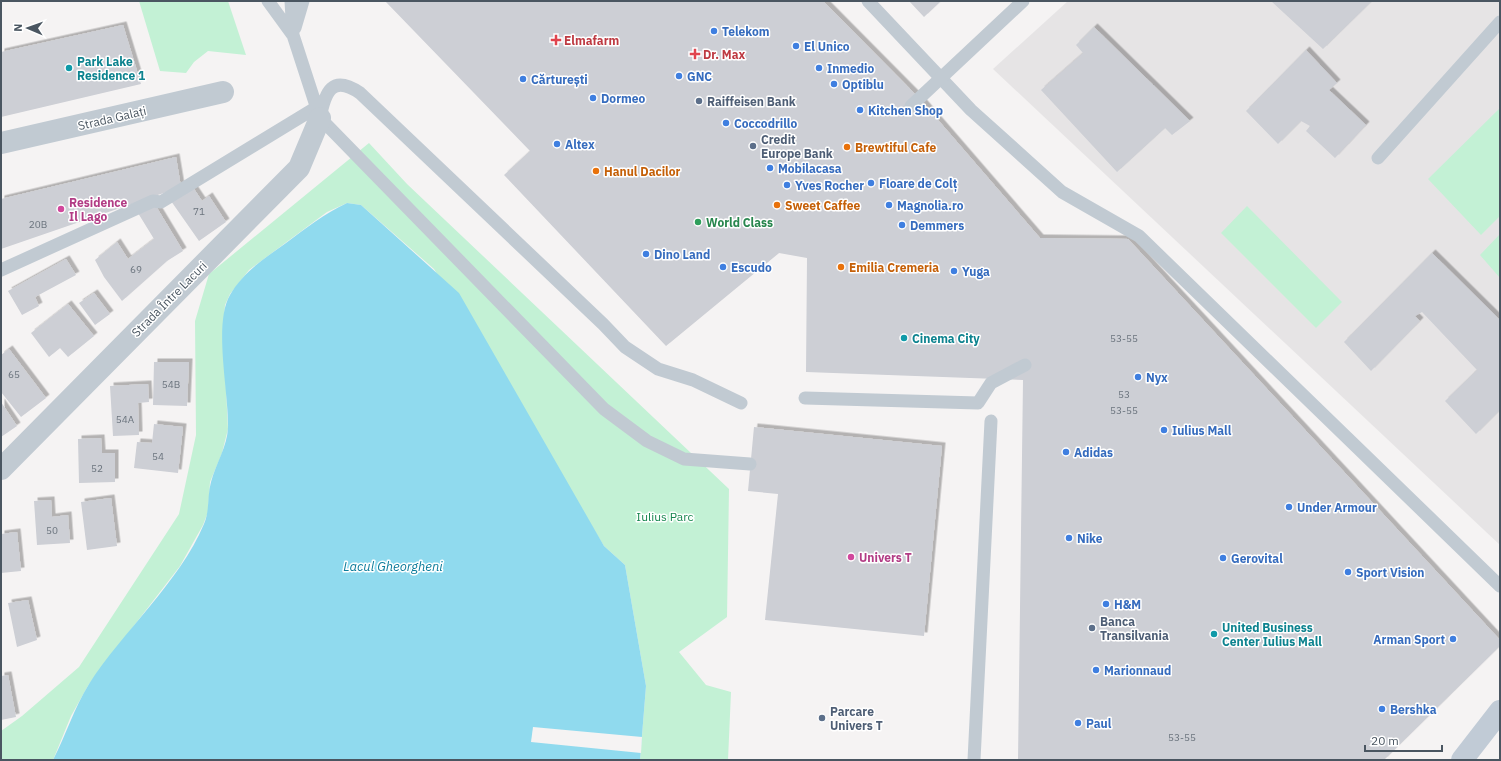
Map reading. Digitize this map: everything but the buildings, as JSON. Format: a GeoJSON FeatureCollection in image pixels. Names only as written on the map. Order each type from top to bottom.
{"type":"FeatureCollection","features":[{"type":"Feature","properties":{"kind":"main road"},"geometry":{"type":"LineString","coordinates":[[1462,760],[1500,711]]}},
{"type":"Feature","properties":{"kind":"street","name":"Strada Galați"},"geometry":{"type":"LineString","coordinates":[[1,143],[223,92]]}},
{"type":"Feature","properties":{"kind":"street","name":"Strada Între Lacuri"},"geometry":{"type":"LineString","coordinates":[[1,469],[299,168],[319,112]]}},
{"type":"Feature","properties":{"kind":"lane"},"geometry":{"type":"LineString","coordinates":[[268,1],[293,35]]}},
{"type":"Feature","properties":{"kind":"lane"},"geometry":{"type":"LineString","coordinates":[[291,1],[293,35],[319,112],[604,409],[647,441],[684,459],[750,464]]}},
{"type":"Feature","properties":{"kind":"lane"},"geometry":{"type":"LineString","coordinates":[[293,35],[303,1]]}},
{"type":"Feature","properties":{"kind":"lane"},"geometry":{"type":"LineString","coordinates":[[868,1],[972,110],[1062,192],[1139,236],[1500,586]]}},
{"type":"Feature","properties":{"kind":"lane"},"geometry":{"type":"LineString","coordinates":[[911,106],[1023,1]]}},
{"type":"Feature","properties":{"kind":"lane"},"geometry":{"type":"LineString","coordinates":[[1378,158],[1500,22]]}},
{"type":"Feature","properties":{"kind":"lane"},"geometry":{"type":"LineString","coordinates":[[1,270],[153,201],[161,202],[319,112],[323,102],[332,88],[340,85],[349,86],[360,93],[418,148],[603,324],[625,348],[658,369],[694,380],[741,403]]}},
{"type":"Feature","properties":{"kind":"lane"},"geometry":{"type":"LineString","coordinates":[[805,398],[978,403],[991,383],[1025,365]]}},
{"type":"Feature","properties":{"kind":"lane"},"geometry":{"type":"LineString","coordinates":[[974,760],[991,421]]}},
{"type":"Feature","properties":{"kind":"shaded area"},"geometry":{"type":"Polygon","coordinates":[[[1068,1],[1500,1],[1500,545],[993,69],[1068,1]]]}},
{"type":"Feature","properties":{"kind":"green space"},"geometry":{"type":"Polygon","coordinates":[[[139,1],[228,1],[246,55],[208,51],[194,62],[186,73],[160,71],[139,1]]]}},
{"type":"Feature","properties":{"kind":"green space"},"geometry":{"type":"Polygon","coordinates":[[[1500,108],[1500,216],[1481,235],[1428,179],[1500,108]]]}},
{"type":"Feature","properties":{"kind":"green space","name":"Iulius Parc"},"geometry":{"type":"Polygon","coordinates":[[[369,143],[407,184],[729,489],[727,617],[679,652],[706,685],[731,692],[728,760],[640,760],[646,686],[625,565],[604,546],[434,269],[361,205],[347,203],[327,212],[249,270],[230,294],[225,305],[223,329],[228,429],[222,453],[210,482],[208,512],[203,525],[180,566],[89,684],[71,716],[53,760],[1,760],[1,731],[22,716],[79,667],[179,514],[196,435],[195,321],[209,274],[369,143]]]}},
{"type":"Feature","properties":{"kind":"green space"},"geometry":{"type":"Polygon","coordinates":[[[1247,206],[1342,302],[1316,328],[1221,233],[1247,206]]]}},
{"type":"Feature","properties":{"kind":"green space"},"geometry":{"type":"Polygon","coordinates":[[[1500,234],[1500,278],[1480,255],[1500,234]]]}},
{"type":"Feature","properties":{"kind":"water","name":"Lacul Gheorgheni"},"geometry":{"type":"Polygon","coordinates":[[[347,203],[361,205],[459,293],[604,546],[625,565],[646,686],[640,760],[53,760],[79,702],[89,684],[118,645],[166,587],[193,546],[206,519],[211,482],[226,442],[228,428],[222,341],[225,308],[230,295],[241,279],[262,260],[315,222],[347,203]]]}},
{"type":"Feature","properties":{"kind":"pier"},"geometry":{"type":"Polygon","coordinates":[[[533,727],[642,737],[641,753],[531,742],[533,727]]]}},
{"type":"Feature","properties":{"kind":"place","name":"Telekom"},"geometry":{"type":"Point","coordinates":[714,31]}},
{"type":"Feature","properties":{"kind":"place","name":"Elmafarm"},"geometry":{"type":"Point","coordinates":[556,40]}},
{"type":"Feature","properties":{"kind":"place","name":"El Unico"},"geometry":{"type":"Point","coordinates":[796,46]}},
{"type":"Feature","properties":{"kind":"place","name":"Dr. Max"},"geometry":{"type":"Point","coordinates":[695,54]}},
{"type":"Feature","properties":{"kind":"place","name":"Park Lake Residence 1"},"geometry":{"type":"Point","coordinates":[69,68]}},
{"type":"Feature","properties":{"kind":"place","name":"Inmedio"},"geometry":{"type":"Point","coordinates":[819,68]}},
{"type":"Feature","properties":{"kind":"place","name":"GNC"},"geometry":{"type":"Point","coordinates":[679,76]}},
{"type":"Feature","properties":{"kind":"place","name":"Cărturești"},"geometry":{"type":"Point","coordinates":[523,79]}},
{"type":"Feature","properties":{"kind":"place","name":"Optiblu"},"geometry":{"type":"Point","coordinates":[834,84]}},
{"type":"Feature","properties":{"kind":"place","name":"Dormeo"},"geometry":{"type":"Point","coordinates":[593,98]}},
{"type":"Feature","properties":{"kind":"place","name":"Raiffeisen Bank"},"geometry":{"type":"Point","coordinates":[699,101]}},
{"type":"Feature","properties":{"kind":"place","name":"Kitchen Shop"},"geometry":{"type":"Point","coordinates":[860,110]}},
{"type":"Feature","properties":{"kind":"place","name":"Coccodrillo"},"geometry":{"type":"Point","coordinates":[726,123]}},
{"type":"Feature","properties":{"kind":"place","name":"Altex"},"geometry":{"type":"Point","coordinates":[557,144]}},
{"type":"Feature","properties":{"kind":"place","name":"Credit Europe Bank"},"geometry":{"type":"Point","coordinates":[753,146]}},
{"type":"Feature","properties":{"kind":"place","name":"Brewtiful Cafe"},"geometry":{"type":"Point","coordinates":[847,147]}},
{"type":"Feature","properties":{"kind":"place","name":"Mobilacasa"},"geometry":{"type":"Point","coordinates":[770,168]}},
{"type":"Feature","properties":{"kind":"place","name":"Hanul Dacilor"},"geometry":{"type":"Point","coordinates":[596,171]}},
{"type":"Feature","properties":{"kind":"place","name":"Floare de Colț"},"geometry":{"type":"Point","coordinates":[871,183]}},
{"type":"Feature","properties":{"kind":"place","name":"Yves Rocher"},"geometry":{"type":"Point","coordinates":[787,185]}},
{"type":"Feature","properties":{"kind":"place","name":"Sweet Caffee"},"geometry":{"type":"Point","coordinates":[777,205]}},
{"type":"Feature","properties":{"kind":"place","name":"Magnolia.ro"},"geometry":{"type":"Point","coordinates":[889,205]}},
{"type":"Feature","properties":{"kind":"place","name":"Residence Il Lago"},"geometry":{"type":"Point","coordinates":[61,209]}},
{"type":"Feature","properties":{"kind":"place","name":"World Class"},"geometry":{"type":"Point","coordinates":[698,222]}},
{"type":"Feature","properties":{"kind":"place","name":"Demmers"},"geometry":{"type":"Point","coordinates":[902,225]}},
{"type":"Feature","properties":{"kind":"place","name":"Dino Land"},"geometry":{"type":"Point","coordinates":[646,254]}},
{"type":"Feature","properties":{"kind":"place","name":"Escudo"},"geometry":{"type":"Point","coordinates":[723,267]}},
{"type":"Feature","properties":{"kind":"place","name":"Emilia Cremeria"},"geometry":{"type":"Point","coordinates":[841,267]}},
{"type":"Feature","properties":{"kind":"place","name":"Yuga"},"geometry":{"type":"Point","coordinates":[954,271]}},
{"type":"Feature","properties":{"kind":"place","name":"Cinema City"},"geometry":{"type":"Point","coordinates":[904,338]}},
{"type":"Feature","properties":{"kind":"place","name":"Nyx"},"geometry":{"type":"Point","coordinates":[1138,377]}},
{"type":"Feature","properties":{"kind":"place","name":"Iulius Mall"},"geometry":{"type":"Point","coordinates":[1164,430]}},
{"type":"Feature","properties":{"kind":"place","name":"Adidas"},"geometry":{"type":"Point","coordinates":[1066,452]}},
{"type":"Feature","properties":{"kind":"place","name":"Under Armour"},"geometry":{"type":"Point","coordinates":[1289,507]}},
{"type":"Feature","properties":{"kind":"place","name":"Nike"},"geometry":{"type":"Point","coordinates":[1069,538]}},
{"type":"Feature","properties":{"kind":"place","name":"Univers T"},"geometry":{"type":"Point","coordinates":[851,557]}},
{"type":"Feature","properties":{"kind":"place","name":"Gerovital"},"geometry":{"type":"Point","coordinates":[1223,558]}},
{"type":"Feature","properties":{"kind":"place","name":"Sport Vision"},"geometry":{"type":"Point","coordinates":[1348,572]}},
{"type":"Feature","properties":{"kind":"place","name":"H&M"},"geometry":{"type":"Point","coordinates":[1106,604]}},
{"type":"Feature","properties":{"kind":"place","name":"Banca Transilvania"},"geometry":{"type":"Point","coordinates":[1092,628]}},
{"type":"Feature","properties":{"kind":"place","name":"United Business Center Iulius Mall"},"geometry":{"type":"Point","coordinates":[1214,634]}},
{"type":"Feature","properties":{"kind":"place","name":"Arman Sport"},"geometry":{"type":"Point","coordinates":[1453,639]}},
{"type":"Feature","properties":{"kind":"place","name":"Marionnaud"},"geometry":{"type":"Point","coordinates":[1096,670]}},
{"type":"Feature","properties":{"kind":"place","name":"Bershka"},"geometry":{"type":"Point","coordinates":[1382,709]}},
{"type":"Feature","properties":{"kind":"place","name":"Parcare Univers T"},"geometry":{"type":"Point","coordinates":[822,718]}},
{"type":"Feature","properties":{"kind":"place","name":"Paul"},"geometry":{"type":"Point","coordinates":[1078,723]}}]}
